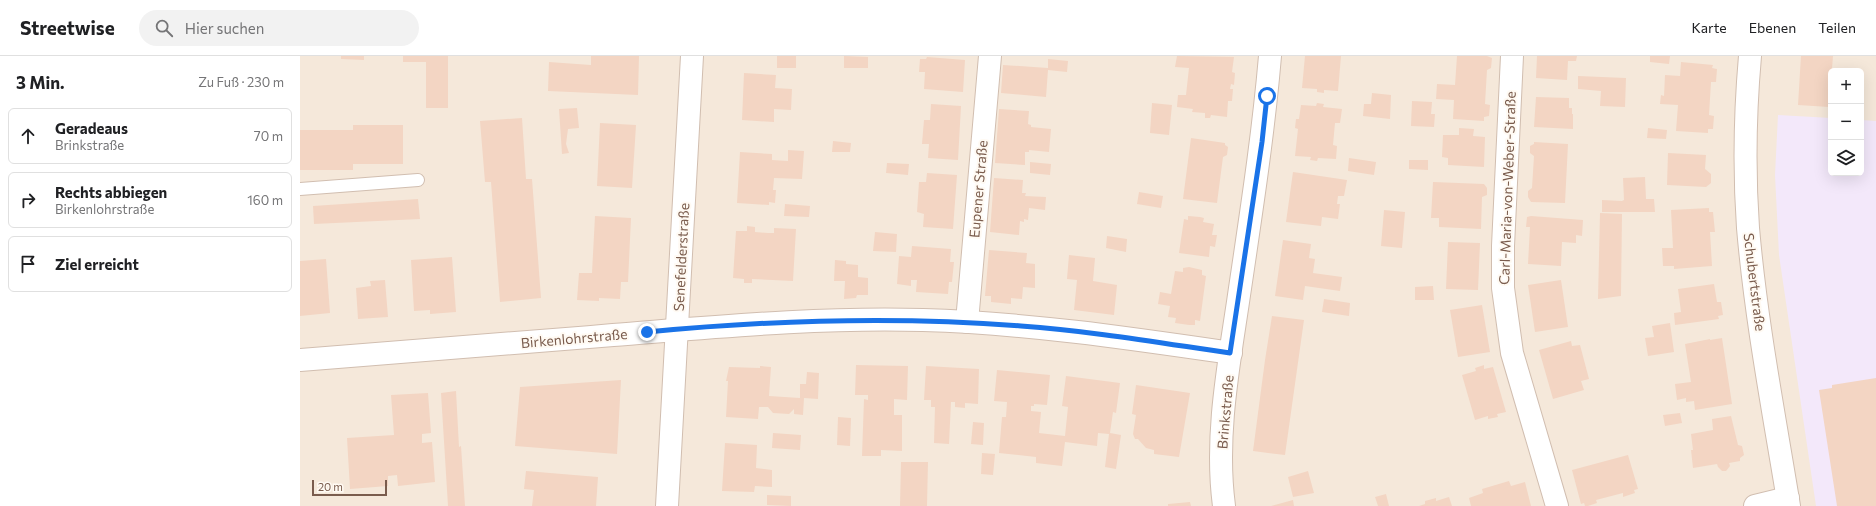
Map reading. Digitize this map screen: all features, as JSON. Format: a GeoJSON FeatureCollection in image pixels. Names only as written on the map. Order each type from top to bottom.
{"type":"FeatureCollection","features":[{"type":"Feature","properties":{"kind":"street","name":"Senefelderstraße"},"geometry":{"type":"LineString","coordinates":[[667,506],[692,56]]}},
{"type":"Feature","properties":{"kind":"street","name":"Eupener Straße"},"geometry":{"type":"LineString","coordinates":[[967,322],[990,56]]}},
{"type":"Feature","properties":{"kind":"street","name":"Brinkstraße"},"geometry":{"type":"LineString","coordinates":[[1224,506],[1221,444],[1225,397],[1230,353],[1262,142],[1270,56]]}},
{"type":"Feature","properties":{"kind":"street","name":"Carl-Maria-von-Weber-Straße"},"geometry":{"type":"LineString","coordinates":[[1512,56],[1503,288],[1512,353],[1557,506]]}},
{"type":"Feature","properties":{"kind":"street","name":"Schubertstraße"},"geometry":{"type":"LineString","coordinates":[[1750,56],[1746,99],[1745,170],[1748,227],[1753,278],[1789,502]]}},
{"type":"Feature","properties":{"kind":"street","name":"Birkenlohrstraße"},"geometry":{"type":"LineString","coordinates":[[300,360],[677,329],[825,320],[967,322],[1066,330],[1230,353]]}},
{"type":"Feature","properties":{"kind":"street"},"geometry":{"type":"LineString","coordinates":[[1755,506],[1789,502]]}},
{"type":"Feature","properties":{"kind":"lane"},"geometry":{"type":"LineString","coordinates":[[300,189],[418,180]]}},
{"type":"Feature","properties":{"kind":"shaded area"},"geometry":{"type":"Polygon","coordinates":[[[300,56],[1876,56],[1876,506],[300,506],[300,56]]]}},
{"type":"Feature","properties":{"kind":"shaded area"},"geometry":{"type":"Polygon","coordinates":[[[1778,115],[1828,118],[1828,176],[1864,176],[1864,120],[1876,121],[1876,506],[1816,506],[1779,255],[1775,175],[1778,115]]]}},
{"type":"Feature","properties":{"kind":"building"},"geometry":{"type":"Polygon","coordinates":[[[341,56],[364,56],[364,60],[341,59],[341,56]]]}},
{"type":"Feature","properties":{"kind":"building"},"geometry":{"type":"Polygon","coordinates":[[[403,56],[448,56],[448,108],[426,108],[426,62],[403,62],[403,56]]]}},
{"type":"Feature","properties":{"kind":"building"},"geometry":{"type":"Polygon","coordinates":[[[591,56],[639,56],[638,95],[548,91],[549,62],[591,65],[591,56]]]}},
{"type":"Feature","properties":{"kind":"building"},"geometry":{"type":"Polygon","coordinates":[[[777,56],[796,56],[796,68],[777,68],[777,56]]]}},
{"type":"Feature","properties":{"kind":"building"},"geometry":{"type":"Polygon","coordinates":[[[844,56],[868,57],[868,68],[844,68],[844,56]]]}},
{"type":"Feature","properties":{"kind":"building"},"geometry":{"type":"Polygon","coordinates":[[[1177,56],[1234,57],[1232,72],[1235,73],[1234,85],[1231,84],[1230,89],[1233,89],[1232,101],[1228,101],[1227,117],[1211,115],[1210,118],[1205,118],[1205,113],[1192,112],[1193,109],[1177,107],[1178,95],[1186,95],[1189,68],[1175,67],[1177,56]]]}},
{"type":"Feature","properties":{"kind":"building"},"geometry":{"type":"Polygon","coordinates":[[[1305,56],[1341,56],[1338,91],[1324,90],[1324,93],[1317,92],[1317,89],[1302,88],[1305,56]]]}},
{"type":"Feature","properties":{"kind":"building"},"geometry":{"type":"Polygon","coordinates":[[[1457,56],[1487,56],[1492,58],[1491,68],[1487,70],[1485,104],[1490,105],[1489,116],[1484,117],[1484,121],[1453,119],[1454,100],[1436,99],[1437,84],[1455,85],[1457,56]]]}},
{"type":"Feature","properties":{"kind":"building"},"geometry":{"type":"Polygon","coordinates":[[[1537,56],[1577,56],[1576,61],[1568,61],[1567,80],[1536,78],[1537,56]]]}},
{"type":"Feature","properties":{"kind":"building"},"geometry":{"type":"Polygon","coordinates":[[[1650,56],[1670,56],[1669,64],[1650,62],[1650,56]]]}},
{"type":"Feature","properties":{"kind":"building"},"geometry":{"type":"Polygon","coordinates":[[[1801,56],[1833,56],[1832,68],[1828,68],[1828,107],[1798,105],[1801,56]]]}},
{"type":"Feature","properties":{"kind":"building"},"geometry":{"type":"Polygon","coordinates":[[[927,57],[965,60],[963,92],[924,89],[925,72],[919,72],[920,59],[926,59],[927,57]]]}},
{"type":"Feature","properties":{"kind":"building"},"geometry":{"type":"Polygon","coordinates":[[[1048,59],[1068,61],[1067,72],[1048,70],[1046,97],[1001,93],[1003,65],[1048,68],[1048,59]]]}},
{"type":"Feature","properties":{"kind":"building"},"geometry":{"type":"Polygon","coordinates":[[[1681,62],[1713,65],[1712,68],[1717,69],[1716,82],[1711,82],[1709,115],[1714,116],[1713,129],[1708,129],[1708,133],[1676,131],[1678,105],[1660,104],[1661,95],[1664,96],[1665,75],[1680,76],[1681,62]]]}},
{"type":"Feature","properties":{"kind":"building"},"geometry":{"type":"Polygon","coordinates":[[[744,73],[776,75],[775,88],[792,89],[791,110],[774,109],[774,122],[742,120],[744,73]]]}},
{"type":"Feature","properties":{"kind":"building"},"geometry":{"type":"Polygon","coordinates":[[[1578,76],[1626,78],[1625,107],[1600,106],[1601,91],[1578,89],[1578,76]]]}},
{"type":"Feature","properties":{"kind":"building"},"geometry":{"type":"Polygon","coordinates":[[[1372,93],[1391,95],[1390,119],[1363,116],[1364,104],[1371,104],[1372,93]]]}},
{"type":"Feature","properties":{"kind":"building"},"geometry":{"type":"Polygon","coordinates":[[[1536,97],[1569,98],[1569,108],[1572,108],[1573,114],[1573,129],[1534,127],[1536,97]]]}},
{"type":"Feature","properties":{"kind":"building"},"geometry":{"type":"Polygon","coordinates":[[[1412,101],[1432,102],[1431,114],[1435,114],[1434,127],[1411,126],[1412,101]]]}},
{"type":"Feature","properties":{"kind":"building"},"geometry":{"type":"Polygon","coordinates":[[[1152,103],[1172,105],[1169,135],[1150,133],[1152,103]]]}},
{"type":"Feature","properties":{"kind":"building"},"geometry":{"type":"Polygon","coordinates":[[[1317,103],[1324,104],[1323,107],[1342,109],[1340,123],[1335,123],[1333,145],[1337,146],[1336,159],[1318,158],[1317,161],[1310,160],[1311,157],[1295,156],[1298,129],[1295,128],[1296,119],[1299,119],[1301,105],[1316,106],[1317,103]]]}},
{"type":"Feature","properties":{"kind":"building"},"geometry":{"type":"Polygon","coordinates":[[[931,104],[961,106],[958,160],[928,158],[929,144],[922,144],[924,120],[930,120],[931,104]]]}},
{"type":"Feature","properties":{"kind":"building"},"geometry":{"type":"Polygon","coordinates":[[[577,108],[579,128],[568,129],[566,144],[569,153],[562,154],[559,109],[577,108]]]}},
{"type":"Feature","properties":{"kind":"building"},"geometry":{"type":"Polygon","coordinates":[[[999,109],[1029,111],[1028,124],[1031,125],[1031,127],[1051,129],[1049,152],[1029,150],[1029,152],[1025,152],[1025,165],[995,163],[999,109]]]}},
{"type":"Feature","properties":{"kind":"building"},"geometry":{"type":"Polygon","coordinates":[[[522,118],[526,179],[532,179],[541,298],[500,302],[491,182],[485,182],[480,121],[522,118]]]}},
{"type":"Feature","properties":{"kind":"building"},"geometry":{"type":"Polygon","coordinates":[[[600,123],[636,125],[632,188],[597,186],[600,123]]]}},
{"type":"Feature","properties":{"kind":"building"},"geometry":{"type":"Polygon","coordinates":[[[353,125],[403,125],[403,164],[353,164],[353,170],[300,170],[300,130],[353,130],[353,125]]]}},
{"type":"Feature","properties":{"kind":"building"},"geometry":{"type":"Polygon","coordinates":[[[1459,128],[1474,129],[1473,136],[1485,137],[1484,167],[1448,165],[1448,158],[1442,157],[1443,135],[1459,135],[1459,128]]]}},
{"type":"Feature","properties":{"kind":"building"},"geometry":{"type":"Polygon","coordinates":[[[1648,128],[1667,130],[1666,139],[1647,138],[1648,128]]]}},
{"type":"Feature","properties":{"kind":"building"},"geometry":{"type":"Polygon","coordinates":[[[1191,138],[1225,143],[1228,147],[1227,155],[1223,157],[1217,203],[1183,199],[1191,138]]]}},
{"type":"Feature","properties":{"kind":"building"},"geometry":{"type":"Polygon","coordinates":[[[833,141],[851,143],[850,152],[832,152],[833,141]]]}},
{"type":"Feature","properties":{"kind":"building"},"geometry":{"type":"Polygon","coordinates":[[[1534,142],[1568,144],[1565,203],[1531,202],[1528,197],[1528,191],[1532,188],[1534,156],[1530,153],[1530,146],[1534,144],[1534,142]]]}},
{"type":"Feature","properties":{"kind":"building"},"geometry":{"type":"Polygon","coordinates":[[[788,150],[804,151],[802,179],[774,178],[773,190],[776,190],[775,203],[769,202],[769,205],[737,203],[740,152],[772,154],[772,160],[788,161],[788,150]]]}},
{"type":"Feature","properties":{"kind":"building"},"geometry":{"type":"Polygon","coordinates":[[[1668,153],[1706,155],[1705,169],[1711,174],[1711,183],[1706,187],[1667,185],[1668,153]]]}},
{"type":"Feature","properties":{"kind":"building"},"geometry":{"type":"Polygon","coordinates":[[[1349,158],[1376,162],[1374,175],[1348,171],[1349,158]]]}},
{"type":"Feature","properties":{"kind":"building"},"geometry":{"type":"Polygon","coordinates":[[[1409,160],[1428,160],[1428,170],[1409,169],[1409,160]]]}},
{"type":"Feature","properties":{"kind":"building"},"geometry":{"type":"Polygon","coordinates":[[[1030,162],[1051,164],[1050,175],[1030,173],[1030,162]]]}},
{"type":"Feature","properties":{"kind":"building"},"geometry":{"type":"Polygon","coordinates":[[[887,163],[909,164],[908,175],[886,173],[887,163]]]}},
{"type":"Feature","properties":{"kind":"building"},"geometry":{"type":"Polygon","coordinates":[[[1293,172],[1347,180],[1344,196],[1338,196],[1337,204],[1340,204],[1338,219],[1322,217],[1321,226],[1286,222],[1293,172]]]}},
{"type":"Feature","properties":{"kind":"building"},"geometry":{"type":"Polygon","coordinates":[[[927,173],[957,175],[953,229],[923,227],[924,214],[917,212],[919,182],[926,182],[927,173]]]}},
{"type":"Feature","properties":{"kind":"building"},"geometry":{"type":"Polygon","coordinates":[[[1645,177],[1646,199],[1654,199],[1655,212],[1602,212],[1602,200],[1624,200],[1623,178],[1645,177]]]}},
{"type":"Feature","properties":{"kind":"building"},"geometry":{"type":"Polygon","coordinates":[[[994,178],[1023,180],[1022,193],[1026,193],[1025,196],[1046,197],[1045,210],[1029,208],[1028,220],[1024,219],[1024,222],[1020,221],[1019,235],[990,232],[994,178]]]}},
{"type":"Feature","properties":{"kind":"building"},"geometry":{"type":"Polygon","coordinates":[[[1433,182],[1484,184],[1487,188],[1487,195],[1482,197],[1481,229],[1439,227],[1439,218],[1431,218],[1433,182]]]}},
{"type":"Feature","properties":{"kind":"building"},"geometry":{"type":"Polygon","coordinates":[[[1139,192],[1163,196],[1161,208],[1137,204],[1139,192]]]}},
{"type":"Feature","properties":{"kind":"building"},"geometry":{"type":"Polygon","coordinates":[[[418,199],[420,219],[314,224],[313,206],[418,199]]]}},
{"type":"Feature","properties":{"kind":"building"},"geometry":{"type":"Polygon","coordinates":[[[785,204],[810,206],[809,217],[784,216],[785,204]]]}},
{"type":"Feature","properties":{"kind":"building"},"geometry":{"type":"Polygon","coordinates":[[[1709,208],[1709,212],[1713,212],[1715,232],[1710,232],[1712,266],[1674,269],[1674,266],[1663,266],[1662,248],[1673,248],[1671,210],[1709,208]]]}},
{"type":"Feature","properties":{"kind":"building"},"geometry":{"type":"Polygon","coordinates":[[[1384,210],[1405,212],[1402,248],[1381,246],[1384,210]]]}},
{"type":"Feature","properties":{"kind":"building"},"geometry":{"type":"Polygon","coordinates":[[[1600,213],[1622,214],[1621,296],[1598,299],[1600,213]]]}},
{"type":"Feature","properties":{"kind":"building"},"geometry":{"type":"Polygon","coordinates":[[[595,216],[631,218],[628,282],[621,282],[620,299],[599,298],[599,301],[577,300],[579,273],[592,273],[595,216]]]}},
{"type":"Feature","properties":{"kind":"building"},"geometry":{"type":"Polygon","coordinates":[[[1188,216],[1204,218],[1203,222],[1214,224],[1212,235],[1217,235],[1215,247],[1210,246],[1209,257],[1179,253],[1184,219],[1188,220],[1188,216]]]}},
{"type":"Feature","properties":{"kind":"building"},"geometry":{"type":"Polygon","coordinates":[[[1531,216],[1583,220],[1582,236],[1576,235],[1576,243],[1562,242],[1561,266],[1528,264],[1530,227],[1526,227],[1527,217],[1531,216]]]}},
{"type":"Feature","properties":{"kind":"building"},"geometry":{"type":"Polygon","coordinates":[[[747,226],[755,227],[755,232],[768,233],[774,233],[774,228],[796,229],[793,281],[752,279],[752,283],[744,283],[744,279],[733,278],[736,231],[747,231],[747,226]]]}},
{"type":"Feature","properties":{"kind":"building"},"geometry":{"type":"Polygon","coordinates":[[[875,232],[897,234],[896,252],[873,251],[875,232]]]}},
{"type":"Feature","properties":{"kind":"building"},"geometry":{"type":"Polygon","coordinates":[[[1107,236],[1127,239],[1126,252],[1106,248],[1107,236]]]}},
{"type":"Feature","properties":{"kind":"building"},"geometry":{"type":"Polygon","coordinates":[[[1283,240],[1311,244],[1309,258],[1315,259],[1313,273],[1342,277],[1340,291],[1305,286],[1303,300],[1275,296],[1283,240]]]}},
{"type":"Feature","properties":{"kind":"building"},"geometry":{"type":"Polygon","coordinates":[[[1448,242],[1480,243],[1478,290],[1446,289],[1448,242]]]}},
{"type":"Feature","properties":{"kind":"building"},"geometry":{"type":"Polygon","coordinates":[[[912,246],[951,249],[950,262],[954,262],[952,282],[949,282],[948,294],[916,292],[917,280],[911,280],[911,286],[897,284],[899,256],[911,257],[912,246]]]}},
{"type":"Feature","properties":{"kind":"building"},"geometry":{"type":"Polygon","coordinates":[[[989,250],[1027,253],[1026,263],[1035,264],[1035,288],[1023,287],[1022,299],[1011,298],[1011,304],[991,302],[991,296],[985,296],[989,250]]]}},
{"type":"Feature","properties":{"kind":"building"},"geometry":{"type":"Polygon","coordinates":[[[1069,255],[1095,258],[1093,281],[1117,285],[1114,315],[1074,310],[1077,280],[1067,279],[1069,255]]]}},
{"type":"Feature","properties":{"kind":"building"},"geometry":{"type":"Polygon","coordinates":[[[452,257],[456,312],[430,314],[430,310],[414,311],[411,260],[452,257]]]}},
{"type":"Feature","properties":{"kind":"building"},"geometry":{"type":"Polygon","coordinates":[[[326,259],[330,313],[300,316],[300,261],[326,259]]]}},
{"type":"Feature","properties":{"kind":"building"},"geometry":{"type":"Polygon","coordinates":[[[835,260],[846,261],[846,264],[858,265],[858,277],[868,278],[868,295],[857,295],[856,298],[844,299],[845,281],[834,281],[835,260]]]}},
{"type":"Feature","properties":{"kind":"building"},"geometry":{"type":"Polygon","coordinates":[[[1189,267],[1202,270],[1202,275],[1206,276],[1200,321],[1195,320],[1195,325],[1175,323],[1176,318],[1168,317],[1170,306],[1158,304],[1160,292],[1171,294],[1175,271],[1183,272],[1183,268],[1189,267]]]}},
{"type":"Feature","properties":{"kind":"building"},"geometry":{"type":"Polygon","coordinates":[[[385,280],[388,317],[358,319],[356,288],[371,286],[370,281],[385,280]]]}},
{"type":"Feature","properties":{"kind":"building"},"geometry":{"type":"Polygon","coordinates":[[[1561,280],[1568,327],[1535,332],[1528,285],[1561,280]]]}},
{"type":"Feature","properties":{"kind":"building"},"geometry":{"type":"Polygon","coordinates":[[[1714,284],[1717,302],[1721,302],[1723,315],[1718,316],[1719,319],[1675,325],[1674,313],[1681,312],[1678,289],[1714,284]]]}},
{"type":"Feature","properties":{"kind":"building"},"geometry":{"type":"Polygon","coordinates":[[[1433,286],[1434,300],[1415,300],[1415,287],[1433,286]]]}},
{"type":"Feature","properties":{"kind":"building"},"geometry":{"type":"Polygon","coordinates":[[[1324,299],[1350,303],[1349,316],[1322,312],[1324,299]]]}},
{"type":"Feature","properties":{"kind":"building"},"geometry":{"type":"Polygon","coordinates":[[[1482,305],[1490,352],[1458,357],[1450,310],[1482,305]]]}},
{"type":"Feature","properties":{"kind":"building"},"geometry":{"type":"Polygon","coordinates":[[[1272,316],[1304,320],[1285,455],[1253,451],[1272,316]]]}},
{"type":"Feature","properties":{"kind":"building"},"geometry":{"type":"Polygon","coordinates":[[[1670,323],[1674,352],[1648,356],[1645,338],[1654,337],[1652,326],[1670,323]]]}},
{"type":"Feature","properties":{"kind":"building"},"geometry":{"type":"Polygon","coordinates":[[[1722,338],[1732,404],[1695,410],[1694,401],[1686,402],[1686,398],[1677,400],[1675,384],[1691,382],[1685,344],[1722,338]]]}},
{"type":"Feature","properties":{"kind":"building"},"geometry":{"type":"Polygon","coordinates":[[[1571,341],[1572,346],[1580,345],[1589,379],[1581,381],[1584,390],[1553,399],[1539,350],[1571,341]]]}},
{"type":"Feature","properties":{"kind":"building"},"geometry":{"type":"Polygon","coordinates":[[[856,365],[908,366],[907,400],[894,399],[894,415],[902,415],[902,451],[881,450],[881,456],[862,456],[864,399],[868,400],[868,395],[855,395],[856,365]]]}},
{"type":"Feature","properties":{"kind":"building"},"geometry":{"type":"Polygon","coordinates":[[[1484,365],[1484,369],[1493,367],[1506,412],[1497,414],[1498,417],[1488,419],[1488,416],[1475,420],[1462,375],[1476,371],[1475,368],[1484,365]]]}},
{"type":"Feature","properties":{"kind":"building"},"geometry":{"type":"Polygon","coordinates":[[[760,366],[771,367],[769,396],[800,398],[800,384],[806,384],[807,372],[819,373],[818,399],[804,398],[803,415],[794,414],[794,409],[789,414],[773,413],[768,407],[759,407],[758,419],[726,417],[728,381],[726,381],[729,367],[760,368],[760,366]]]}},
{"type":"Feature","properties":{"kind":"building"},"geometry":{"type":"Polygon","coordinates":[[[926,366],[979,369],[978,404],[965,403],[965,408],[955,407],[955,402],[951,402],[949,444],[934,443],[935,407],[931,407],[931,400],[924,400],[926,366]]]}},
{"type":"Feature","properties":{"kind":"building"},"geometry":{"type":"Polygon","coordinates":[[[997,370],[1050,375],[1047,405],[1034,404],[1034,406],[1031,406],[1031,411],[1041,412],[1039,433],[1065,436],[1068,407],[1062,406],[1066,376],[1120,383],[1116,413],[1113,412],[1110,433],[1121,435],[1116,469],[1105,467],[1109,434],[1098,433],[1097,446],[1065,442],[1062,466],[1036,463],[1036,457],[999,453],[1002,417],[1006,417],[1007,402],[994,401],[997,370]]]}},
{"type":"Feature","properties":{"kind":"building"},"geometry":{"type":"Polygon","coordinates":[[[1876,378],[1876,506],[1837,506],[1819,390],[1832,388],[1832,385],[1876,378]]]}},
{"type":"Feature","properties":{"kind":"building"},"geometry":{"type":"Polygon","coordinates":[[[621,380],[617,454],[515,446],[520,387],[621,380]]]}},
{"type":"Feature","properties":{"kind":"building"},"geometry":{"type":"Polygon","coordinates":[[[1136,385],[1190,393],[1179,457],[1154,454],[1154,450],[1146,448],[1138,439],[1135,439],[1133,434],[1136,415],[1132,414],[1136,385]]]}},
{"type":"Feature","properties":{"kind":"building"},"geometry":{"type":"Polygon","coordinates":[[[456,391],[459,447],[461,446],[465,506],[448,506],[441,393],[456,391]]]}},
{"type":"Feature","properties":{"kind":"building"},"geometry":{"type":"Polygon","coordinates":[[[428,393],[431,433],[422,434],[422,443],[432,442],[435,482],[398,486],[397,475],[388,476],[388,486],[350,489],[347,438],[394,435],[391,395],[428,393]]]}},
{"type":"Feature","properties":{"kind":"building"},"geometry":{"type":"Polygon","coordinates":[[[1680,413],[1682,423],[1665,426],[1663,415],[1680,413]]]}},
{"type":"Feature","properties":{"kind":"building"},"geometry":{"type":"Polygon","coordinates":[[[1731,416],[1738,445],[1742,446],[1744,455],[1740,458],[1740,461],[1729,463],[1730,466],[1726,471],[1722,471],[1717,464],[1693,468],[1691,434],[1713,430],[1712,419],[1731,416]]]}},
{"type":"Feature","properties":{"kind":"building"},"geometry":{"type":"Polygon","coordinates":[[[838,417],[851,418],[850,446],[837,445],[838,417]]]}},
{"type":"Feature","properties":{"kind":"building"},"geometry":{"type":"Polygon","coordinates":[[[973,422],[984,423],[983,445],[971,444],[973,422]]]}},
{"type":"Feature","properties":{"kind":"building"},"geometry":{"type":"Polygon","coordinates":[[[773,433],[801,435],[800,450],[772,448],[773,433]]]}},
{"type":"Feature","properties":{"kind":"building"},"geometry":{"type":"Polygon","coordinates":[[[725,443],[757,445],[756,468],[772,470],[772,487],[755,486],[754,492],[722,491],[725,443]]]}},
{"type":"Feature","properties":{"kind":"building"},"geometry":{"type":"Polygon","coordinates":[[[982,453],[995,454],[993,475],[981,474],[982,453]]]}},
{"type":"Feature","properties":{"kind":"building"},"geometry":{"type":"Polygon","coordinates":[[[1628,455],[1638,489],[1634,490],[1635,493],[1623,497],[1623,493],[1596,500],[1597,503],[1588,506],[1585,506],[1584,503],[1581,504],[1572,470],[1628,455]]]}},
{"type":"Feature","properties":{"kind":"building"},"geometry":{"type":"Polygon","coordinates":[[[901,462],[928,462],[927,506],[900,506],[901,462]]]}},
{"type":"Feature","properties":{"kind":"building"},"geometry":{"type":"Polygon","coordinates":[[[526,471],[598,477],[596,506],[532,506],[534,490],[524,489],[526,471]]]}},
{"type":"Feature","properties":{"kind":"building"},"geometry":{"type":"Polygon","coordinates":[[[1308,471],[1314,493],[1293,497],[1288,477],[1308,471]]]}},
{"type":"Feature","properties":{"kind":"building"},"geometry":{"type":"Polygon","coordinates":[[[1509,481],[1511,486],[1525,482],[1531,506],[1471,506],[1469,498],[1483,493],[1482,489],[1509,481]]]}},
{"type":"Feature","properties":{"kind":"building"},"geometry":{"type":"Polygon","coordinates":[[[1386,494],[1389,506],[1378,506],[1375,497],[1386,494]]]}},
{"type":"Feature","properties":{"kind":"building"},"geometry":{"type":"Polygon","coordinates":[[[767,495],[791,496],[791,506],[767,505],[767,495]]]}},
{"type":"Feature","properties":{"kind":"building"},"geometry":{"type":"Polygon","coordinates":[[[1449,497],[1452,506],[1419,506],[1425,504],[1425,501],[1436,498],[1436,501],[1449,497]]]}},
{"type":"Feature","properties":{"kind":"building"},"geometry":{"type":"Polygon","coordinates":[[[1293,500],[1294,506],[1271,506],[1293,500]]]}},
{"type":"Feature","properties":{"kind":"building"},"geometry":{"type":"Polygon","coordinates":[[[1190,502],[1191,506],[1168,506],[1168,504],[1190,502]]]}},
{"type":"Feature","properties":{"kind":"route"},"geometry":{"type":"LineString","coordinates":[[647,332],[702,327],[825,320],[921,320],[1059,329],[1230,353],[1262,142],[1267,96]]}}]}
